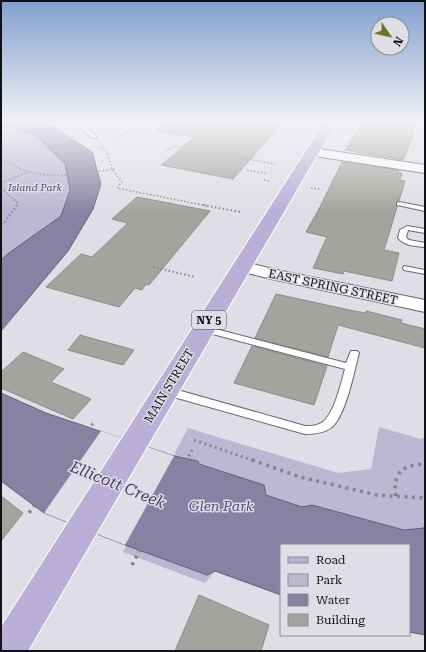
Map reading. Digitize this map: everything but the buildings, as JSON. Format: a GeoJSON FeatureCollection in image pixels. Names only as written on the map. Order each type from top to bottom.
{"type":"FeatureCollection","features":[{"type":"Feature","properties":{"kind":"main road","name":"MAIN STREET"},"geometry":{"type":"LineString","coordinates":[[7,651],[312,152]]}},
{"type":"Feature","properties":{"kind":"street"},"geometry":{"type":"LineString","coordinates":[[312,152],[425,169]]}},
{"type":"Feature","properties":{"kind":"street","name":"EAST SPRING STREET"},"geometry":{"type":"LineString","coordinates":[[241,266],[276,275],[425,306]]}},
{"type":"Feature","properties":{"kind":"lane"},"geometry":{"type":"LineString","coordinates":[[399,204],[425,209]]}},
{"type":"Feature","properties":{"kind":"lane"},"geometry":{"type":"LineString","coordinates":[[425,231],[407,228],[404,230],[402,238],[407,242],[425,245]]}},
{"type":"Feature","properties":{"kind":"lane"},"geometry":{"type":"LineString","coordinates":[[407,268],[425,272]]}},
{"type":"Feature","properties":{"kind":"lane"},"geometry":{"type":"LineString","coordinates":[[204,329],[350,367]]}},
{"type":"Feature","properties":{"kind":"lane"},"geometry":{"type":"LineString","coordinates":[[167,391],[305,430],[313,430],[325,426],[330,422],[336,412],[354,353]]}},
{"type":"Feature","properties":{"kind":"path"},"geometry":{"type":"LineString","coordinates":[[204,151],[275,164]]}},
{"type":"Feature","properties":{"kind":"path"},"geometry":{"type":"LineString","coordinates":[[1,159],[28,172],[41,174],[64,174],[115,169]]}},
{"type":"Feature","properties":{"kind":"path"},"geometry":{"type":"LineString","coordinates":[[112,169],[122,182],[117,188],[241,212]]}},
{"type":"Feature","properties":{"kind":"path"},"geometry":{"type":"LineString","coordinates":[[247,170],[268,174]]}},
{"type":"Feature","properties":{"kind":"path"},"geometry":{"type":"LineString","coordinates":[[1,182],[28,172]]}},
{"type":"Feature","properties":{"kind":"path"},"geometry":{"type":"LineString","coordinates":[[264,180],[269,181]]}},
{"type":"Feature","properties":{"kind":"path"},"geometry":{"type":"LineString","coordinates":[[4,190],[38,187]]}},
{"type":"Feature","properties":{"kind":"path"},"geometry":{"type":"LineString","coordinates":[[1,188],[18,203],[5,222],[1,224]]}},
{"type":"Feature","properties":{"kind":"path"},"geometry":{"type":"LineString","coordinates":[[311,188],[320,189]]}},
{"type":"Feature","properties":{"kind":"path"},"geometry":{"type":"LineString","coordinates":[[153,267],[195,277]]}},
{"type":"Feature","properties":{"kind":"path"},"geometry":{"type":"LineString","coordinates":[[29,513],[94,422]]}},
{"type":"Feature","properties":{"kind":"path"},"geometry":{"type":"LineString","coordinates":[[194,440],[300,477],[377,495],[425,498]]}},
{"type":"Feature","properties":{"kind":"path"},"geometry":{"type":"LineString","coordinates":[[132,565],[192,450]]}},
{"type":"Feature","properties":{"kind":"path"},"geometry":{"type":"LineString","coordinates":[[396,496],[394,484],[403,468],[410,465],[425,464]]}},
{"type":"Feature","properties":{"kind":"green space","name":"Island Park"},"geometry":{"type":"Polygon","coordinates":[[[1,151],[52,151],[65,164],[70,190],[61,216],[1,260],[1,151]]]}},
{"type":"Feature","properties":{"kind":"green space","name":"Glen Park"},"geometry":{"type":"Polygon","coordinates":[[[379,427],[421,439],[425,437],[425,635],[410,632],[410,544],[280,544],[280,595],[215,571],[205,583],[123,552],[188,428],[338,473],[371,469],[379,427]]]}},
{"type":"Feature","properties":{"kind":"water"},"geometry":{"type":"Polygon","coordinates":[[[52,151],[92,152],[101,184],[93,209],[68,251],[1,331],[1,260],[61,216],[70,190],[65,164],[52,151]]]}},
{"type":"Feature","properties":{"kind":"water","name":"Ellicott Creek"},"geometry":{"type":"Polygon","coordinates":[[[1,393],[46,413],[174,456],[198,461],[199,464],[264,485],[266,495],[302,507],[312,505],[404,530],[424,528],[425,524],[425,635],[410,632],[410,544],[280,544],[280,595],[215,571],[207,575],[44,513],[1,481],[1,393]]]}},
{"type":"Feature","properties":{"kind":"pier"},"geometry":{"type":"Polygon","coordinates":[[[101,431],[174,456],[125,545],[44,513],[101,431]]]}}]}
